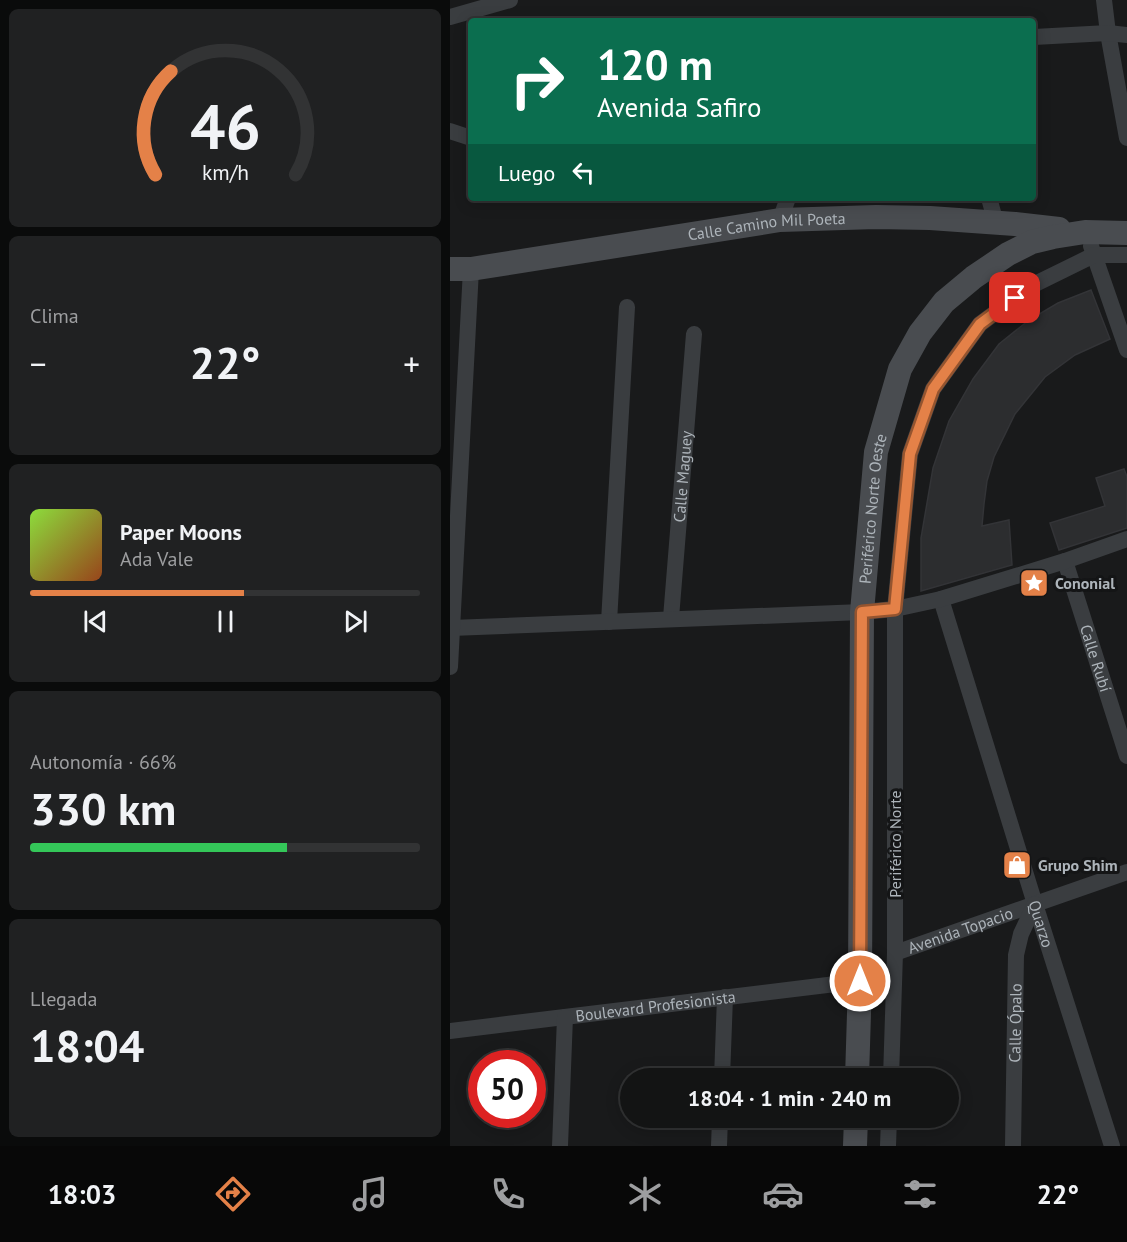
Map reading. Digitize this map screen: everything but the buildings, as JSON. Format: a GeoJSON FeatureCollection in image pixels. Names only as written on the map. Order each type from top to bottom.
{"type":"FeatureCollection","features":[{"type":"Feature","properties":{"kind":"main road","name":"Calle Camino Mil Poeta"},"geometry":{"type":"LineString","coordinates":[[461,269],[784,209],[876,217],[996,223],[1085,232]]}},
{"type":"Feature","properties":{"kind":"main road","name":"Periférico Norte Oeste"},"geometry":{"type":"LineString","coordinates":[[857,1068],[862,612],[876,452],[900,369],[920,333],[944,302],[974,277],[1008,254],[1032,242],[1053,237],[1085,232],[1127,232]]}},
{"type":"Feature","properties":{"kind":"main road"},"geometry":{"type":"LineString","coordinates":[[855,1146],[856,1128]]}},
{"type":"Feature","properties":{"kind":"street"},"geometry":{"type":"LineString","coordinates":[[450,17],[510,0]]}},
{"type":"Feature","properties":{"kind":"street"},"geometry":{"type":"LineString","coordinates":[[1104,0],[1127,138]]}},
{"type":"Feature","properties":{"kind":"street"},"geometry":{"type":"LineString","coordinates":[[1036,37],[1108,33],[1127,35]]}},
{"type":"Feature","properties":{"kind":"street"},"geometry":{"type":"LineString","coordinates":[[450,131],[468,137]]}},
{"type":"Feature","properties":{"kind":"street"},"geometry":{"type":"LineString","coordinates":[[990,201],[996,223]]}},
{"type":"Feature","properties":{"kind":"street"},"geometry":{"type":"LineString","coordinates":[[1085,232],[1127,350]]}},
{"type":"Feature","properties":{"kind":"street"},"geometry":{"type":"LineString","coordinates":[[1094,255],[1127,255]]}},
{"type":"Feature","properties":{"kind":"street","name":"Periférico Norte"},"geometry":{"type":"LineString","coordinates":[[891,1068],[895,953],[895,609],[910,454],[933,389],[980,324],[1033,285],[1094,255]]}},
{"type":"Feature","properties":{"kind":"street"},"geometry":{"type":"LineString","coordinates":[[450,667],[461,269]]}},
{"type":"Feature","properties":{"kind":"street"},"geometry":{"type":"LineString","coordinates":[[609,622],[627,307]]}},
{"type":"Feature","properties":{"kind":"street","name":"Calle Maguey"},"geometry":{"type":"LineString","coordinates":[[671,618],[694,334]]}},
{"type":"Feature","properties":{"kind":"street"},"geometry":{"type":"LineString","coordinates":[[451,628],[895,609],[1065,561],[1127,540]]}},
{"type":"Feature","properties":{"kind":"street","name":"Calle Rubí"},"geometry":{"type":"LineString","coordinates":[[1065,561],[1127,756]]}},
{"type":"Feature","properties":{"kind":"street","name":"Quarzo"},"geometry":{"type":"LineString","coordinates":[[940,598],[1112,1146]]}},
{"type":"Feature","properties":{"kind":"street","name":"Avenida Topacio"},"geometry":{"type":"LineString","coordinates":[[895,953],[1127,872]]}},
{"type":"Feature","properties":{"kind":"street","name":"Calle Ópalo"},"geometry":{"type":"LineString","coordinates":[[1013,1146],[1016,955],[1021,934],[1035,904]]}},
{"type":"Feature","properties":{"kind":"street","name":"Boulevard Profesionista"},"geometry":{"type":"LineString","coordinates":[[450,1031],[860,981]]}},
{"type":"Feature","properties":{"kind":"street"},"geometry":{"type":"LineString","coordinates":[[722,1068],[725,997]]}},
{"type":"Feature","properties":{"kind":"street"},"geometry":{"type":"LineString","coordinates":[[561,1146],[565,1017]]}},
{"type":"Feature","properties":{"kind":"street"},"geometry":{"type":"LineString","coordinates":[[719,1146],[720,1128]]}},
{"type":"Feature","properties":{"kind":"street"},"geometry":{"type":"LineString","coordinates":[[888,1146],[889,1128]]}},
{"type":"Feature","properties":{"kind":"place","name":"Cononial"},"geometry":{"type":"Point","coordinates":[1034,583]}},
{"type":"Feature","properties":{"kind":"place","name":"Grupo Shim"},"geometry":{"type":"Point","coordinates":[1017,865]}},
{"type":"Feature","properties":{"kind":"route"},"geometry":{"type":"LineString","coordinates":[[860,981],[862,612],[895,609],[910,454],[933,389],[980,324],[1015,298]]}}]}
